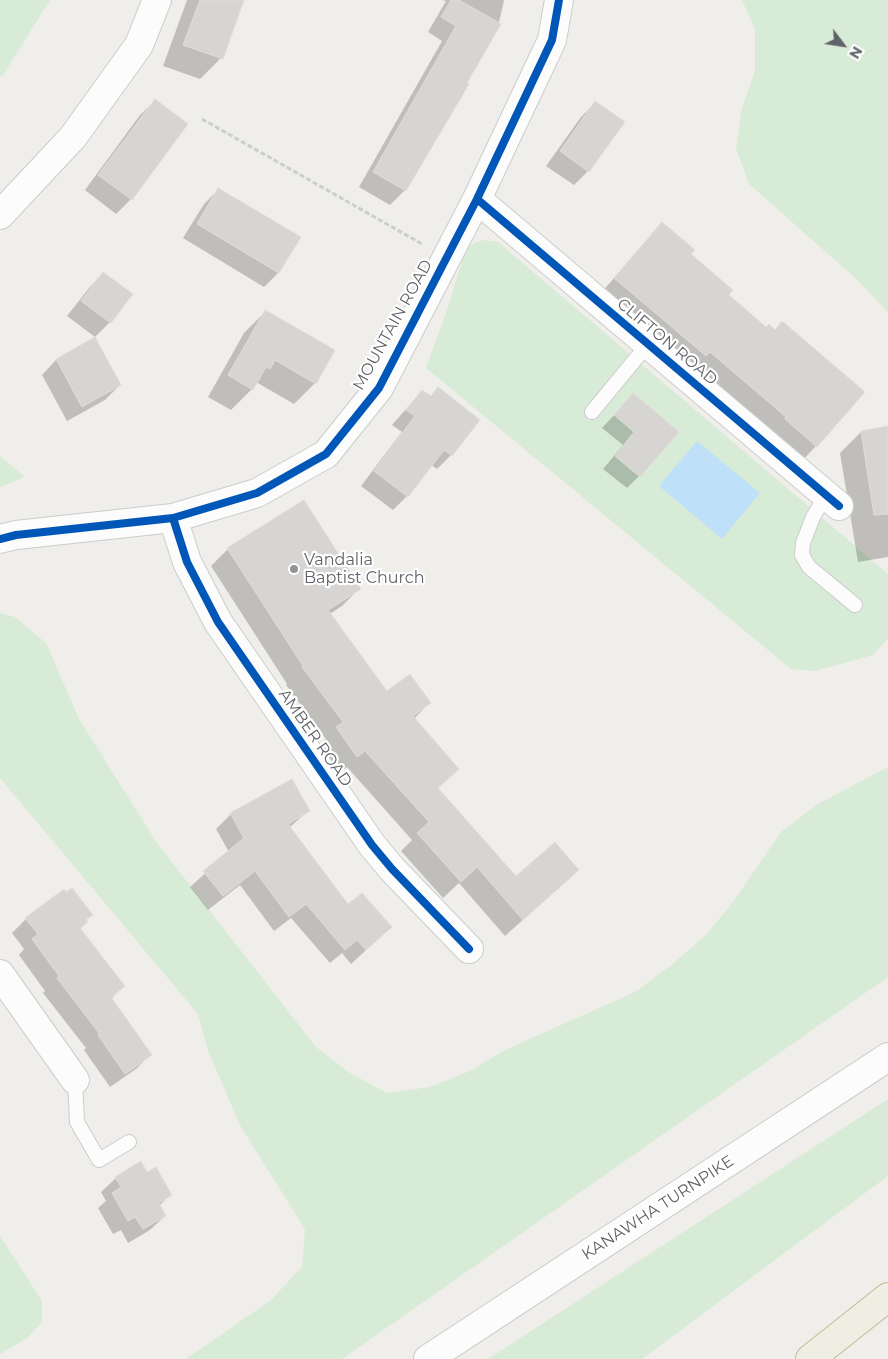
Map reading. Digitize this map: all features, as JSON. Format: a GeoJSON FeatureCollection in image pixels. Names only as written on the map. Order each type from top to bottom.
{"type":"FeatureCollection","features":[{"type":"Feature","properties":{"kind":"highway"},"geometry":{"type":"LineString","coordinates":[[810,1359],[888,1297]]}},
{"type":"Feature","properties":{"kind":"street"},"geometry":{"type":"LineString","coordinates":[[0,215],[73,137],[140,45],[157,0]]}},
{"type":"Feature","properties":{"kind":"street","name":"MOUNTAIN ROAD"},"geometry":{"type":"LineString","coordinates":[[0,539],[16,535],[173,518],[257,493],[326,454],[379,388],[477,199],[552,40],[559,0]]}},
{"type":"Feature","properties":{"kind":"street","name":"CLIFTON ROAD"},"geometry":{"type":"LineString","coordinates":[[477,199],[832,500]]}},
{"type":"Feature","properties":{"kind":"street","name":"AMBER ROAD"},"geometry":{"type":"LineString","coordinates":[[173,518],[187,562],[218,622],[372,846],[469,949]]}},
{"type":"Feature","properties":{"kind":"street"},"geometry":{"type":"LineString","coordinates":[[0,974],[75,1080]]}},
{"type":"Feature","properties":{"kind":"street","name":"KANAWHA TURNPIKE"},"geometry":{"type":"LineString","coordinates":[[428,1359],[888,1057]]}},
{"type":"Feature","properties":{"kind":"lane"},"geometry":{"type":"LineString","coordinates":[[592,412],[648,344]]}},
{"type":"Feature","properties":{"kind":"lane"},"geometry":{"type":"LineString","coordinates":[[832,500],[812,517],[803,543],[802,556],[809,567],[856,605]]}},
{"type":"Feature","properties":{"kind":"lane"},"geometry":{"type":"LineString","coordinates":[[75,1080],[77,1122],[99,1160],[129,1142]]}},
{"type":"Feature","properties":{"kind":"path"},"geometry":{"type":"LineString","coordinates":[[202,119],[446,258]]}},
{"type":"Feature","properties":{"kind":"green space"},"geometry":{"type":"Polygon","coordinates":[[[0,0],[50,0],[0,77],[0,0]]]}},
{"type":"Feature","properties":{"kind":"green space"},"geometry":{"type":"Polygon","coordinates":[[[742,0],[888,0],[888,312],[852,275],[749,184],[736,148],[742,108],[755,71],[755,29],[742,0]]]}},
{"type":"Feature","properties":{"kind":"green space"},"geometry":{"type":"Polygon","coordinates":[[[485,240],[498,242],[888,574],[888,638],[873,655],[815,671],[791,669],[426,368],[446,313],[466,248],[476,242],[485,240]]]}},
{"type":"Feature","properties":{"kind":"green space"},"geometry":{"type":"Polygon","coordinates":[[[0,456],[25,477],[0,487],[0,456]]]}},
{"type":"Feature","properties":{"kind":"green space"},"geometry":{"type":"Polygon","coordinates":[[[0,613],[15,617],[46,643],[79,719],[157,843],[316,1047],[350,1073],[387,1093],[430,1087],[470,1071],[505,1050],[635,992],[670,966],[706,935],[733,902],[781,832],[818,804],[888,767],[888,977],[342,1359],[186,1359],[271,1300],[302,1267],[305,1229],[241,1127],[208,1051],[198,1014],[0,778],[0,613]]]}},
{"type":"Feature","properties":{"kind":"green space"},"geometry":{"type":"Polygon","coordinates":[[[888,1099],[888,1176],[642,1359],[488,1359],[888,1099]]]}},
{"type":"Feature","properties":{"kind":"green space"},"geometry":{"type":"Polygon","coordinates":[[[0,1236],[42,1301],[42,1322],[27,1338],[0,1354],[0,1236]]]}},
{"type":"Feature","properties":{"kind":"water"},"geometry":{"type":"Polygon","coordinates":[[[697,441],[760,493],[722,539],[659,486],[697,441]]]}},
{"type":"Feature","properties":{"kind":"building"},"geometry":{"type":"Polygon","coordinates":[[[200,0],[244,0],[223,59],[183,45],[200,0]]]}},
{"type":"Feature","properties":{"kind":"building"},"geometry":{"type":"Polygon","coordinates":[[[451,0],[459,0],[501,24],[467,83],[469,84],[406,191],[373,172],[456,26],[441,17],[451,0]]]}},
{"type":"Feature","properties":{"kind":"building"},"geometry":{"type":"Polygon","coordinates":[[[155,99],[188,124],[132,200],[98,175],[155,99]]]}},
{"type":"Feature","properties":{"kind":"building"},"geometry":{"type":"Polygon","coordinates":[[[595,101],[625,122],[589,172],[560,151],[595,101]]]}},
{"type":"Feature","properties":{"kind":"building"},"geometry":{"type":"Polygon","coordinates":[[[218,188],[301,237],[279,273],[197,224],[218,188]]]}},
{"type":"Feature","properties":{"kind":"building"},"geometry":{"type":"Polygon","coordinates":[[[662,222],[695,250],[691,254],[733,290],[729,295],[766,327],[769,324],[775,330],[782,321],[865,392],[817,447],[785,419],[786,417],[710,352],[706,356],[614,278],[662,222]]]}},
{"type":"Feature","properties":{"kind":"building"},"geometry":{"type":"Polygon","coordinates":[[[103,272],[133,294],[111,323],[81,301],[103,272]]]}},
{"type":"Feature","properties":{"kind":"building"},"geometry":{"type":"Polygon","coordinates":[[[265,310],[335,350],[316,384],[275,360],[270,369],[266,367],[253,390],[228,375],[265,310]]]}},
{"type":"Feature","properties":{"kind":"building"},"geometry":{"type":"Polygon","coordinates":[[[95,337],[121,385],[82,407],[56,359],[95,337]]]}},
{"type":"Feature","properties":{"kind":"building"},"geometry":{"type":"Polygon","coordinates":[[[438,387],[480,420],[452,456],[444,450],[408,497],[374,471],[415,416],[406,410],[422,390],[431,396],[438,387]]]}},
{"type":"Feature","properties":{"kind":"building"},"geometry":{"type":"Polygon","coordinates":[[[633,393],[679,432],[640,477],[615,456],[634,432],[614,415],[633,393]]]}},
{"type":"Feature","properties":{"kind":"building"},"geometry":{"type":"Polygon","coordinates":[[[888,426],[888,514],[874,515],[861,431],[888,426]]]}},
{"type":"Feature","properties":{"kind":"building"},"geometry":{"type":"Polygon","coordinates":[[[304,500],[361,589],[328,610],[387,691],[410,674],[431,703],[413,716],[459,769],[438,788],[516,876],[555,842],[579,870],[523,920],[477,867],[461,882],[417,833],[429,822],[365,751],[357,757],[336,727],[343,722],[302,667],[227,548],[304,500]]]}},
{"type":"Feature","properties":{"kind":"building"},"geometry":{"type":"Polygon","coordinates":[[[292,779],[310,811],[288,824],[348,904],[362,893],[392,927],[366,950],[357,940],[345,950],[306,904],[289,917],[255,871],[223,896],[203,871],[244,838],[230,813],[292,779]]]}},
{"type":"Feature","properties":{"kind":"building"},"geometry":{"type":"Polygon","coordinates":[[[72,888],[93,915],[80,928],[125,986],[111,997],[152,1055],[125,1074],[98,1035],[99,1033],[57,978],[59,976],[32,939],[38,934],[25,918],[64,889],[66,892],[72,888]]]}},
{"type":"Feature","properties":{"kind":"building"},"geometry":{"type":"Polygon","coordinates":[[[141,1161],[147,1172],[156,1167],[172,1195],[159,1203],[166,1216],[143,1229],[135,1217],[128,1221],[112,1193],[121,1187],[115,1177],[141,1161]]]}},
{"type":"Feature","properties":{"kind":"cycle path"},"geometry":{"type":"LineString","coordinates":[[0,539],[16,535],[173,518],[257,493],[326,454],[379,388],[477,199],[552,40],[559,0]]}},
{"type":"Feature","properties":{"kind":"cycle path"},"geometry":{"type":"LineString","coordinates":[[477,199],[839,506]]}},
{"type":"Feature","properties":{"kind":"cycle path"},"geometry":{"type":"LineString","coordinates":[[173,518],[187,562],[218,622],[372,845],[392,869],[469,949]]}},
{"type":"Feature","properties":{"kind":"place","name":"Vandalia Baptist Church"},"geometry":{"type":"Point","coordinates":[294,569]}}]}
